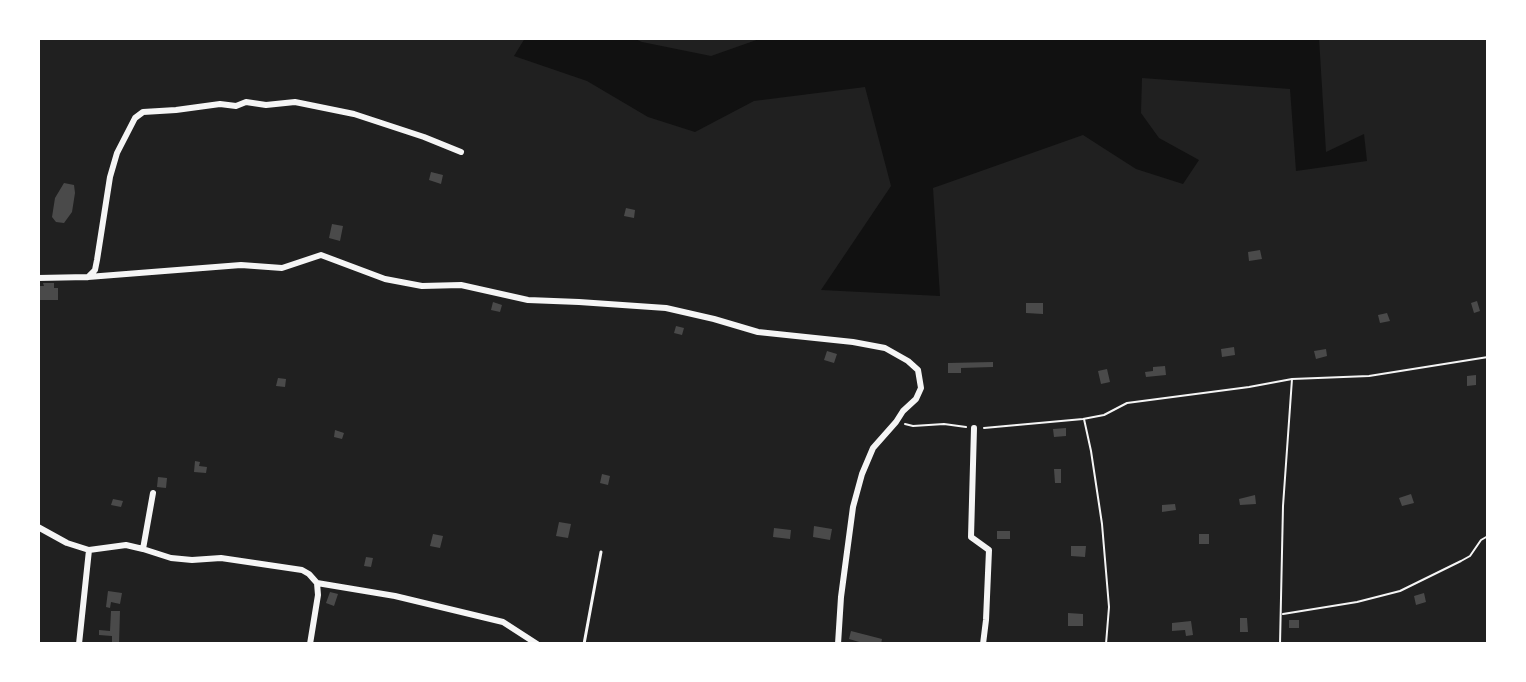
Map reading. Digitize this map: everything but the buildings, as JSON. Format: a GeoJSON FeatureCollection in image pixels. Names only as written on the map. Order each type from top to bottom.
{"type":"FeatureCollection","features":[{"type":"Feature","properties":{"kind":"street"},"geometry":{"type":"LineString","coordinates":[[88,277],[95,270],[110,177],[117,153],[135,118],[143,112],[220,104],[236,106],[246,102],[266,105],[295,102],[354,114],[461,152]]}},
{"type":"Feature","properties":{"kind":"street"},"geometry":{"type":"LineString","coordinates":[[38,278],[241,265],[282,268],[321,255],[385,279],[422,286],[461,285],[528,300],[666,308],[758,332],[885,348],[918,370],[921,388],[916,399],[873,448],[862,474],[853,507],[838,644]]}},
{"type":"Feature","properties":{"kind":"street"},"geometry":{"type":"LineString","coordinates":[[974,428],[971,537],[989,550],[983,644]]}},
{"type":"Feature","properties":{"kind":"street"},"geometry":{"type":"LineString","coordinates":[[143,549],[153,493]]}},
{"type":"Feature","properties":{"kind":"street"},"geometry":{"type":"LineString","coordinates":[[38,527],[67,543],[89,550],[126,545],[171,558],[221,558],[302,570],[317,583],[310,644]]}},
{"type":"Feature","properties":{"kind":"street"},"geometry":{"type":"LineString","coordinates":[[79,644],[89,550]]}},
{"type":"Feature","properties":{"kind":"street"},"geometry":{"type":"LineString","coordinates":[[317,583],[395,596],[503,622],[537,644]]}},
{"type":"Feature","properties":{"kind":"lane"},"geometry":{"type":"LineString","coordinates":[[584,644],[601,552]]}},
{"type":"Feature","properties":{"kind":"path"},"geometry":{"type":"LineString","coordinates":[[896,422],[913,426],[944,424],[974,428],[1083,419],[1104,415],[1127,403],[1292,379],[1369,376],[1488,357]]}},
{"type":"Feature","properties":{"kind":"path"},"geometry":{"type":"LineString","coordinates":[[1280,644],[1283,506],[1292,379]]}},
{"type":"Feature","properties":{"kind":"path"},"geometry":{"type":"LineString","coordinates":[[1083,419],[1102,524],[1109,607],[1106,644]]}},
{"type":"Feature","properties":{"kind":"path"},"geometry":{"type":"LineString","coordinates":[[1281,615],[1400,591],[1470,556],[1481,540],[1488,536]]}},
{"type":"Feature","properties":{"kind":"shaded area"},"geometry":{"type":"Polygon","coordinates":[[[38,38],[525,38],[514,56],[587,81],[648,117],[695,132],[754,101],[865,87],[891,186],[821,290],[940,296],[933,188],[1083,135],[1136,169],[1183,184],[1199,160],[1159,138],[1141,113],[1142,78],[1290,89],[1296,171],[1367,161],[1364,134],[1326,152],[1319,38],[1488,38],[1488,644],[38,644],[38,38]]]}},
{"type":"Feature","properties":{"kind":"shaded area"},"geometry":{"type":"Polygon","coordinates":[[[633,38],[762,38],[711,56],[633,38]]]}}]}
